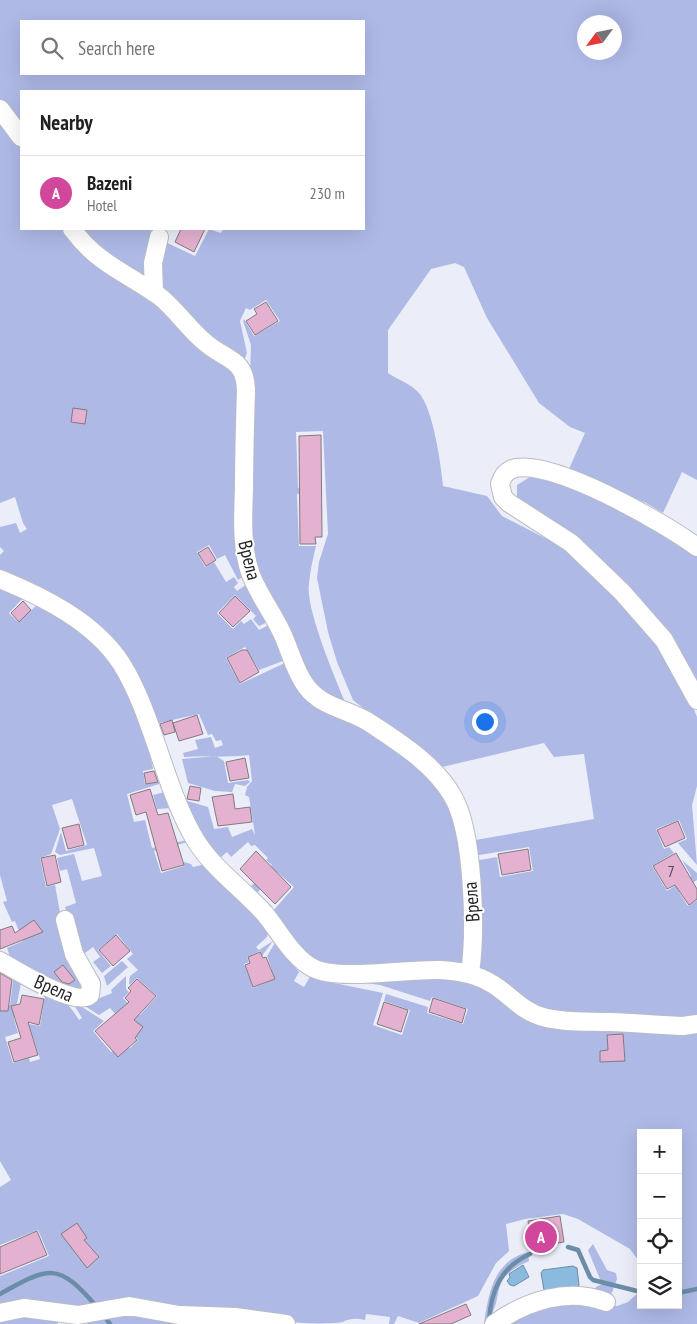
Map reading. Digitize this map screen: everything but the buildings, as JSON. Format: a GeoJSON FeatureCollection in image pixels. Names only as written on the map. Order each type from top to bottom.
{"type":"FeatureCollection","features":[{"type":"Feature","properties":{"kind":"street"},"geometry":{"type":"LineString","coordinates":[[0,110],[20,136]]}},
{"type":"Feature","properties":{"kind":"street","name":"Врела"},"geometry":{"type":"LineString","coordinates":[[73,230],[92,253],[108,266],[154,293],[171,307],[208,345],[238,364],[243,370],[246,390],[243,525],[250,573],[276,619],[305,685],[326,705],[356,715],[421,759],[440,777],[455,801],[467,850],[473,906],[474,946],[470,973]]}},
{"type":"Feature","properties":{"kind":"street"},"geometry":{"type":"LineString","coordinates":[[154,293],[153,263],[160,236]]}},
{"type":"Feature","properties":{"kind":"street"},"geometry":{"type":"LineString","coordinates":[[697,547],[642,511],[566,478],[540,470],[512,469],[505,474],[500,484],[503,497],[508,503],[571,543],[622,592],[664,640],[697,700]]}},
{"type":"Feature","properties":{"kind":"street"},"geometry":{"type":"LineString","coordinates":[[0,579],[55,605],[88,628],[120,662],[140,703],[192,836],[207,855],[265,914],[306,963],[313,968],[331,973],[438,970],[470,973],[494,985],[528,1011],[541,1017],[573,1021],[683,1026],[697,1024]]}},
{"type":"Feature","properties":{"kind":"street","name":"Врела"},"geometry":{"type":"LineString","coordinates":[[0,961],[45,986],[79,999],[85,999],[91,992],[91,984],[74,954],[65,920]]}},
{"type":"Feature","properties":{"kind":"street"},"geometry":{"type":"LineString","coordinates":[[495,1324],[518,1310],[556,1297],[580,1295],[606,1302]]}},
{"type":"Feature","properties":{"kind":"street"},"geometry":{"type":"LineString","coordinates":[[0,1313],[24,1308],[91,1316],[129,1306],[179,1315],[235,1317],[286,1324]]}},
{"type":"Feature","properties":{"kind":"shaded area"},"geometry":{"type":"Polygon","coordinates":[[[0,0],[697,0],[697,480],[682,472],[663,513],[646,503],[569,469],[585,433],[570,427],[539,403],[487,318],[464,267],[455,263],[431,269],[388,330],[388,373],[411,386],[423,399],[435,436],[443,486],[487,496],[502,516],[566,549],[602,581],[658,645],[689,697],[697,717],[697,786],[692,805],[697,865],[678,843],[687,839],[679,820],[656,829],[664,849],[669,847],[674,853],[652,866],[667,891],[691,876],[682,860],[697,873],[697,880],[679,892],[688,906],[697,900],[697,1324],[503,1324],[539,1306],[582,1302],[617,1306],[628,1302],[637,1294],[637,1309],[682,1309],[682,1129],[637,1129],[637,1259],[630,1249],[578,1219],[563,1214],[525,1219],[506,1224],[509,1251],[496,1263],[478,1296],[419,1323],[398,1316],[394,1324],[389,1324],[390,1317],[366,1314],[365,1320],[351,1319],[339,1323],[297,1323],[274,1320],[96,1310],[0,1310],[0,1276],[49,1256],[38,1230],[0,1245],[0,1187],[11,1180],[0,1161],[0,1004],[10,1005],[14,973],[22,978],[14,1019],[18,1033],[5,1037],[13,1063],[29,1058],[30,1062],[40,1059],[29,1024],[40,1026],[46,989],[65,1002],[79,1020],[82,1018],[71,1000],[104,1021],[93,1031],[111,1052],[123,1042],[130,1048],[138,1040],[110,1008],[99,1015],[83,1005],[112,993],[111,990],[126,976],[126,989],[129,992],[123,998],[140,1015],[157,996],[137,978],[130,985],[130,976],[138,970],[127,959],[133,954],[117,934],[98,950],[111,966],[102,973],[93,962],[100,957],[93,947],[81,956],[100,979],[101,988],[76,950],[65,907],[76,903],[67,869],[60,871],[57,858],[74,854],[82,881],[102,876],[94,848],[60,855],[55,852],[61,832],[66,851],[87,845],[72,799],[52,805],[60,829],[51,854],[40,858],[46,887],[55,885],[61,918],[86,994],[12,963],[7,948],[23,941],[15,921],[12,922],[3,902],[7,901],[0,875],[0,589],[23,598],[9,613],[18,622],[37,605],[58,616],[89,638],[106,655],[120,675],[138,715],[153,769],[143,771],[145,784],[159,782],[159,784],[127,794],[134,822],[145,820],[152,848],[187,840],[188,842],[154,851],[161,873],[184,866],[184,862],[191,864],[193,867],[206,864],[259,918],[268,932],[267,937],[256,947],[259,950],[273,941],[262,956],[260,951],[247,957],[249,962],[244,964],[253,988],[275,979],[267,956],[275,943],[299,972],[294,981],[304,987],[311,975],[334,983],[383,993],[373,1025],[402,1035],[410,1010],[384,1001],[386,994],[428,1007],[427,1013],[463,1024],[468,1009],[432,997],[430,1001],[380,985],[359,982],[481,970],[478,965],[474,861],[497,857],[500,877],[533,871],[529,847],[473,856],[470,841],[594,819],[584,754],[554,757],[544,743],[438,768],[353,700],[337,662],[328,632],[317,578],[319,562],[328,534],[323,431],[296,432],[298,488],[308,488],[308,493],[297,494],[299,546],[316,546],[309,584],[309,595],[322,643],[345,702],[331,699],[311,682],[264,587],[249,546],[251,345],[243,321],[244,319],[254,336],[280,321],[266,300],[250,310],[246,308],[240,321],[247,353],[245,358],[236,356],[213,342],[159,291],[161,240],[195,256],[208,230],[221,233],[222,230],[365,230],[365,90],[20,90],[20,130],[0,101],[0,0]]]}},
{"type":"Feature","properties":{"kind":"shaded area"},"geometry":{"type":"Polygon","coordinates":[[[0,117],[20,147],[20,230],[68,230],[237,369],[248,574],[238,580],[225,555],[217,559],[209,545],[197,552],[205,567],[214,562],[226,582],[234,577],[238,583],[234,587],[237,591],[247,584],[272,620],[259,626],[253,619],[256,616],[235,595],[217,613],[233,629],[241,621],[244,624],[251,619],[259,630],[273,623],[288,659],[259,670],[245,647],[226,658],[240,684],[289,661],[292,669],[394,745],[452,800],[464,860],[465,962],[418,966],[333,966],[315,961],[308,956],[294,942],[272,912],[294,887],[277,872],[255,895],[249,888],[272,865],[266,860],[268,858],[255,845],[251,846],[248,842],[231,857],[227,852],[220,858],[199,834],[184,800],[208,807],[214,829],[228,827],[232,837],[252,829],[255,835],[249,797],[245,795],[247,787],[252,781],[249,755],[184,757],[183,753],[198,749],[195,740],[211,737],[215,748],[223,745],[221,740],[216,741],[212,734],[208,735],[199,714],[155,724],[126,658],[0,571],[0,555],[4,551],[0,547],[0,527],[16,523],[20,533],[27,529],[23,523],[15,497],[0,503],[0,117]]]}},
{"type":"Feature","properties":{"kind":"shaded area"},"geometry":{"type":"Polygon","coordinates":[[[77,230],[158,230],[150,285],[77,230]]]}},
{"type":"Feature","properties":{"kind":"shaded area"},"geometry":{"type":"Polygon","coordinates":[[[530,477],[557,483],[629,512],[697,555],[697,683],[670,635],[517,497],[517,485],[530,477]]]}},
{"type":"Feature","properties":{"kind":"shaded area"},"geometry":{"type":"Polygon","coordinates":[[[216,756],[224,761],[228,783],[248,780],[250,782],[245,786],[235,784],[232,792],[215,791],[188,783],[182,759],[216,756]]]}},
{"type":"Feature","properties":{"kind":"shaded area"},"geometry":{"type":"Polygon","coordinates":[[[165,792],[172,808],[157,809],[153,795],[165,792]]]}},
{"type":"Feature","properties":{"kind":"shaded area"},"geometry":{"type":"Polygon","coordinates":[[[122,961],[128,967],[107,986],[104,976],[122,961]]]}},
{"type":"Feature","properties":{"kind":"shaded area"},"geometry":{"type":"Polygon","coordinates":[[[593,1244],[607,1270],[616,1273],[617,1279],[611,1295],[594,1292],[596,1287],[602,1284],[588,1250],[593,1244]]]}},
{"type":"Feature","properties":{"kind":"shaded area"},"geometry":{"type":"Polygon","coordinates":[[[528,1252],[529,1261],[515,1268],[501,1283],[495,1306],[491,1315],[484,1323],[491,1289],[500,1270],[507,1262],[528,1252]]]}},
{"type":"Feature","properties":{"kind":"shaded area"},"geometry":{"type":"Polygon","coordinates":[[[523,1265],[529,1277],[514,1286],[510,1285],[507,1281],[510,1277],[509,1274],[523,1265]]]}},
{"type":"Feature","properties":{"kind":"shaded area"},"geometry":{"type":"Polygon","coordinates":[[[573,1266],[577,1268],[579,1285],[577,1288],[547,1292],[544,1290],[541,1273],[543,1270],[573,1266]]]}},
{"type":"Feature","properties":{"kind":"shaded area"},"geometry":{"type":"Polygon","coordinates":[[[123,1310],[211,1324],[88,1324],[86,1322],[123,1310]]]}},
{"type":"Feature","properties":{"kind":"shaded area"},"geometry":{"type":"Polygon","coordinates":[[[0,1317],[58,1317],[58,1324],[0,1324],[0,1317]]]}},
{"type":"Feature","properties":{"kind":"waterway"},"geometry":{"type":"LineString","coordinates":[[568,1247],[578,1250],[593,1280],[637,1291]]}},
{"type":"Feature","properties":{"kind":"waterway"},"geometry":{"type":"LineString","coordinates":[[489,1321],[492,1299],[499,1281],[520,1259],[530,1254]]}},
{"type":"Feature","properties":{"kind":"waterway"},"geometry":{"type":"LineString","coordinates":[[0,1294],[31,1278],[53,1273],[72,1282],[97,1307]]}},
{"type":"Feature","properties":{"kind":"waterway"},"geometry":{"type":"LineString","coordinates":[[682,1292],[697,1289]]}},
{"type":"Feature","properties":{"kind":"waterway"},"geometry":{"type":"LineString","coordinates":[[103,1315],[110,1324]]}},
{"type":"Feature","properties":{"kind":"place","name":"Bazeni"},"geometry":{"type":"Point","coordinates":[541,1237]}}]}
